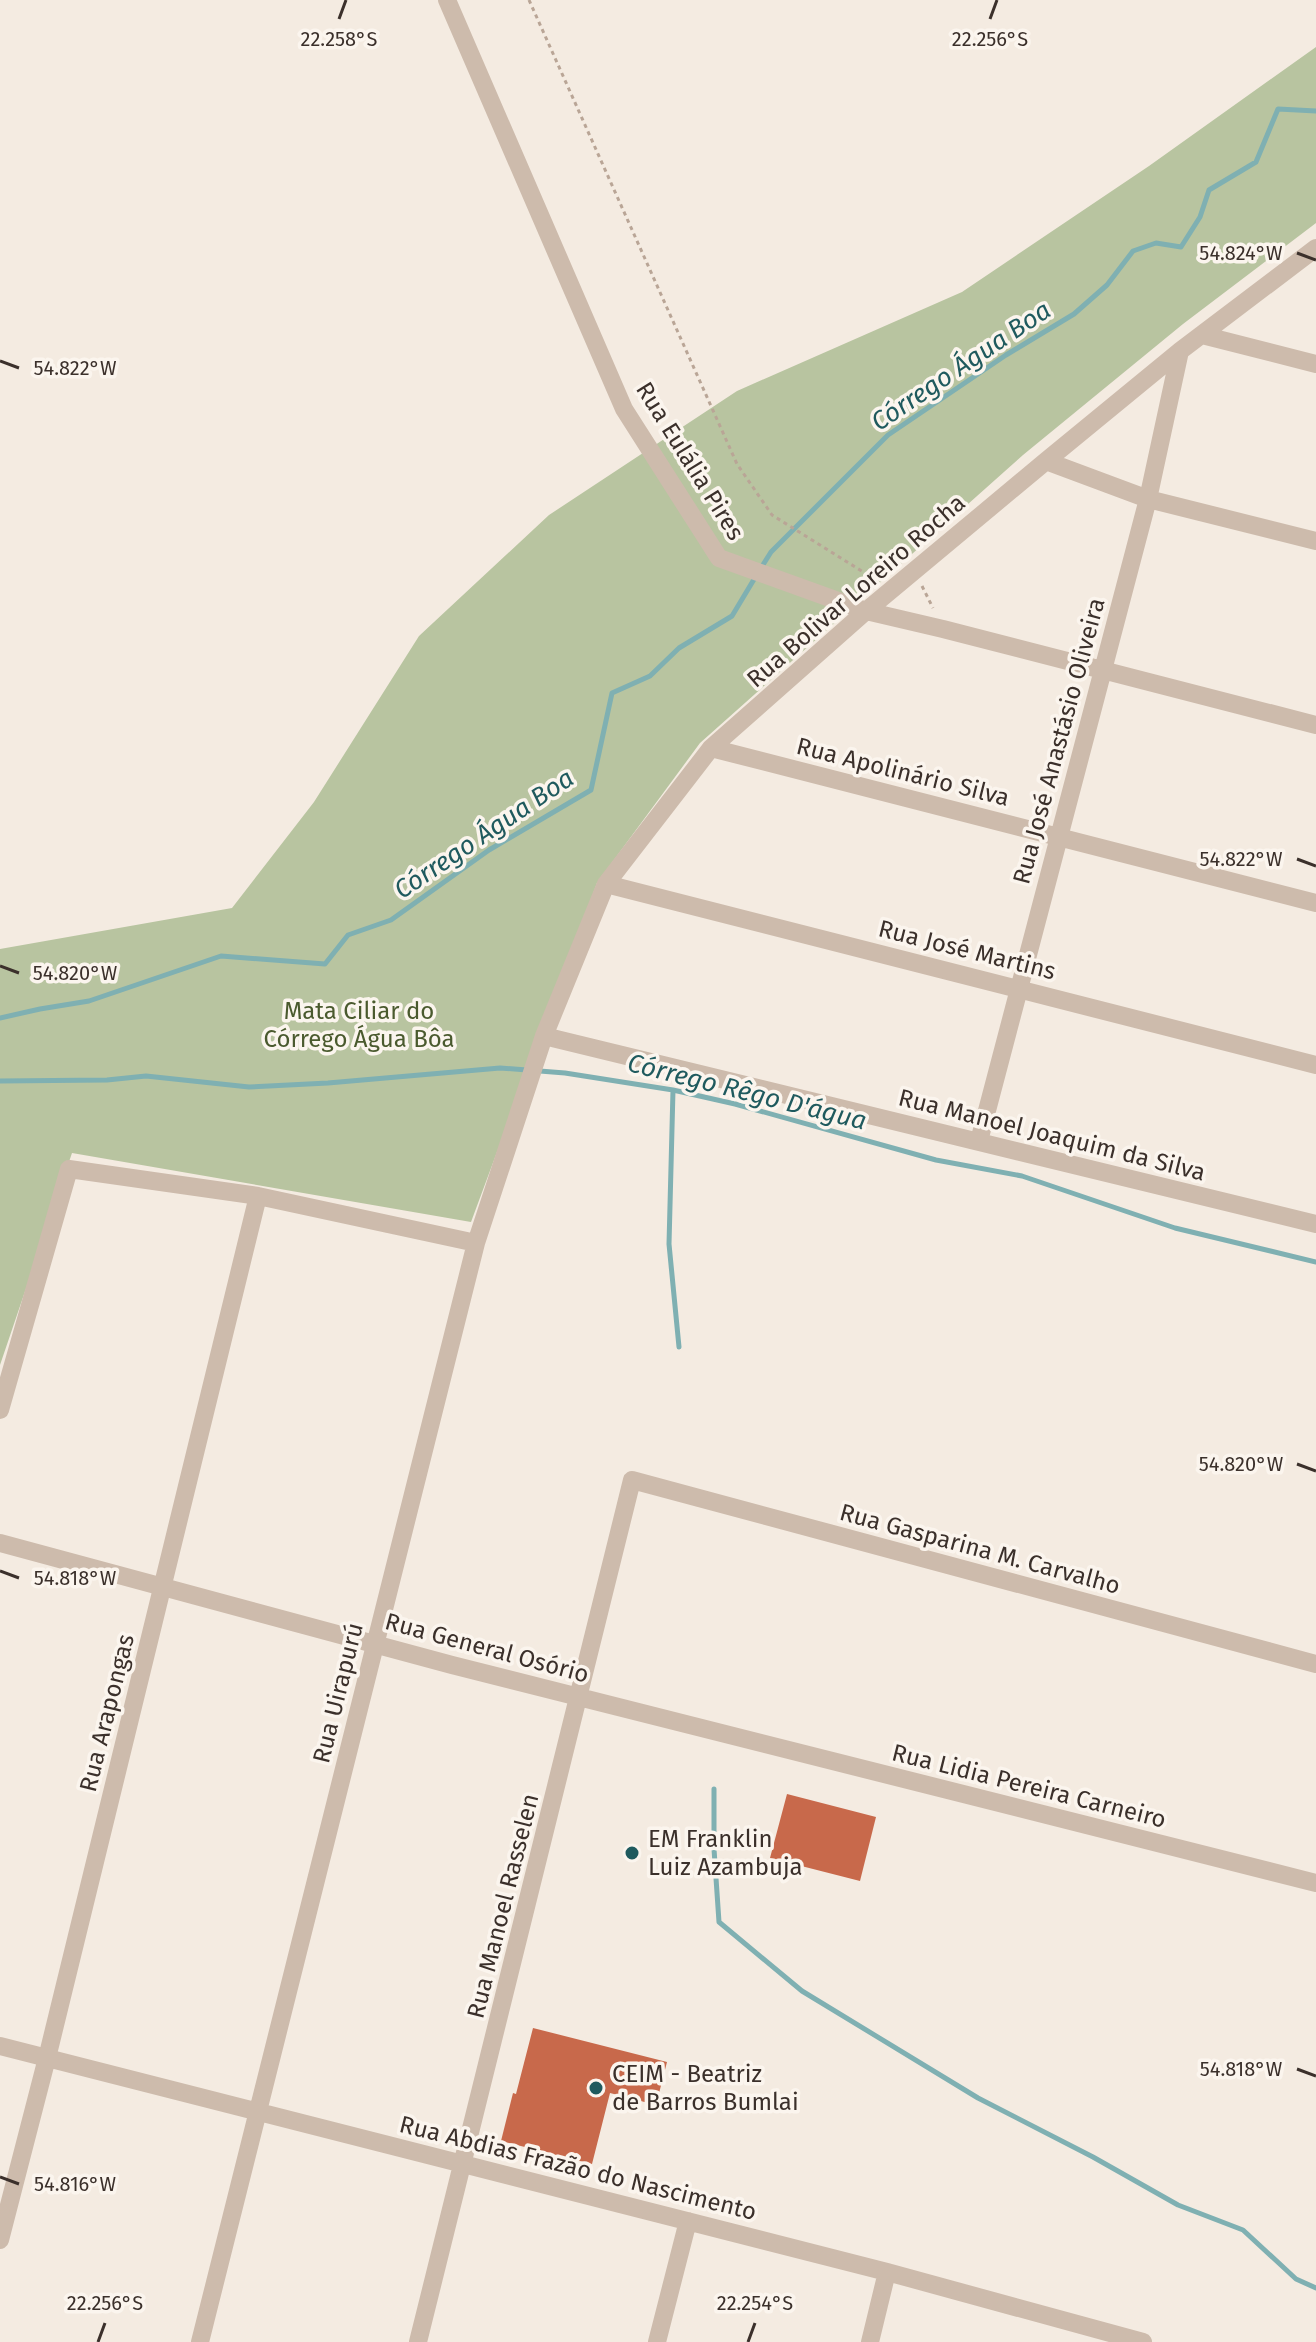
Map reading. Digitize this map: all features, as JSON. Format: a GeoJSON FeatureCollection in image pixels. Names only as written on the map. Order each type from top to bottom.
{"type":"FeatureCollection","features":[{"type":"Feature","properties":{"kind":"street","name":"Rua Eulália Pires"},"geometry":{"type":"LineString","coordinates":[[447,0],[624,409],[719,558],[866,611],[1316,725]]}},
{"type":"Feature","properties":{"kind":"street","name":"Rua Bolivar Loreiro Rocha"},"geometry":{"type":"LineString","coordinates":[[536,1060],[606,884],[711,748],[866,611],[1046,461],[1180,351],[1316,248]]}},
{"type":"Feature","properties":{"kind":"street"},"geometry":{"type":"LineString","coordinates":[[1202,335],[1316,364]]}},
{"type":"Feature","properties":{"kind":"street","name":"Rua José Anastásio Oliveira"},"geometry":{"type":"LineString","coordinates":[[979,1141],[1148,499],[1180,351]]}},
{"type":"Feature","properties":{"kind":"street"},"geometry":{"type":"LineString","coordinates":[[1046,461],[1148,499],[1316,541]]}},
{"type":"Feature","properties":{"kind":"street","name":"Rua Apolinário Silva"},"geometry":{"type":"LineString","coordinates":[[711,748],[1316,903]]}},
{"type":"Feature","properties":{"kind":"street","name":"Rua José Martins"},"geometry":{"type":"LineString","coordinates":[[606,884],[1316,1065]]}},
{"type":"Feature","properties":{"kind":"street","name":"Rua Manoel Joaquim da Silva"},"geometry":{"type":"LineString","coordinates":[[544,1036],[1316,1224]]}},
{"type":"Feature","properties":{"kind":"street","name":"Rua Uirapurú"},"geometry":{"type":"LineString","coordinates":[[200,2342],[476,1243],[536,1060]]}},
{"type":"Feature","properties":{"kind":"street"},"geometry":{"type":"LineString","coordinates":[[0,1410],[69,1169],[261,1197],[476,1243]]}},
{"type":"Feature","properties":{"kind":"street","name":"Rua Arapongas"},"geometry":{"type":"LineString","coordinates":[[0,2240],[261,1197]]}},
{"type":"Feature","properties":{"kind":"street","name":"Rua Gasparina M. Carvalho"},"geometry":{"type":"LineString","coordinates":[[632,1480],[1316,1664]]}},
{"type":"Feature","properties":{"kind":"street","name":"Rua Manoel Rasselen"},"geometry":{"type":"LineString","coordinates":[[418,2342],[632,1480]]}},
{"type":"Feature","properties":{"kind":"street","name":"Rua General Osório"},"geometry":{"type":"LineString","coordinates":[[0,1543],[729,1736]]}},
{"type":"Feature","properties":{"kind":"street","name":"Rua Lidia Pereira Carneiro"},"geometry":{"type":"LineString","coordinates":[[729,1736],[1316,1883]]}},
{"type":"Feature","properties":{"kind":"street","name":"Rua Abdias Frazão do Nascimento"},"geometry":{"type":"LineString","coordinates":[[0,2046],[887,2272],[1097,2336],[1143,2342]]}},
{"type":"Feature","properties":{"kind":"street"},"geometry":{"type":"LineString","coordinates":[[657,2342],[688,2221]]}},
{"type":"Feature","properties":{"kind":"street"},"geometry":{"type":"LineString","coordinates":[[870,2342],[887,2272]]}},
{"type":"Feature","properties":{"kind":"path"},"geometry":{"type":"LineString","coordinates":[[529,0],[737,464],[772,515],[883,584]]}},
{"type":"Feature","properties":{"kind":"path"},"geometry":{"type":"LineString","coordinates":[[915,570],[943,629]]}},
{"type":"Feature","properties":{"kind":"green space","name":"Mata Ciliar do Córrego Água Bôa"},"geometry":{"type":"Polygon","coordinates":[[[1316,47],[1316,223],[1183,324],[1023,455],[700,743],[597,883],[471,1222],[72,1153],[0,1365],[0,949],[232,908],[314,802],[419,636],[549,515],[737,391],[962,292],[1149,166],[1316,47]]]}},
{"type":"Feature","properties":{"kind":"building"},"geometry":{"type":"Polygon","coordinates":[[[787,1794],[876,1817],[860,1881],[770,1858],[787,1794]]]}},
{"type":"Feature","properties":{"kind":"building"},"geometry":{"type":"Polygon","coordinates":[[[533,2028],[667,2062],[656,2105],[610,2093],[592,2164],[501,2141],[533,2028]]]}},
{"type":"Feature","properties":{"kind":"waterway","name":"Córrego Água Boa"},"geometry":{"type":"LineString","coordinates":[[761,568],[771,552],[888,435],[1006,355],[1074,314],[1107,285],[1133,251],[1156,243],[1181,247],[1200,217],[1209,190],[1256,162],[1278,109],[1316,111]]}},
{"type":"Feature","properties":{"kind":"waterway","name":"Córrego Água Boa"},"geometry":{"type":"LineString","coordinates":[[0,1018],[89,1001],[221,956],[325,964],[348,935],[391,920],[489,850],[591,790],[612,693],[650,676],[679,648],[732,616],[756,576]]}},
{"type":"Feature","properties":{"kind":"waterway","name":"Córrego Rêgo D'água"},"geometry":{"type":"LineString","coordinates":[[0,1081],[107,1080],[146,1076],[249,1087],[500,1068],[565,1073],[673,1090],[735,1104],[936,1160],[1022,1176],[1175,1228],[1316,1262]]}},
{"type":"Feature","properties":{"kind":"waterway"},"geometry":{"type":"LineString","coordinates":[[673,1090],[669,1244],[679,1347]]}},
{"type":"Feature","properties":{"kind":"waterway"},"geometry":{"type":"LineString","coordinates":[[714,1789],[719,1922],[802,1991],[978,2098],[1178,2205],[1243,2230],[1296,2279],[1316,2288]]}},
{"type":"Feature","properties":{"kind":"place","name":"EM Franklin Luiz Azambuja"},"geometry":{"type":"Point","coordinates":[632,1853]}},
{"type":"Feature","properties":{"kind":"place","name":"CEIM - Beatriz de Barros Bumlai"},"geometry":{"type":"Point","coordinates":[596,2088]}}]}
